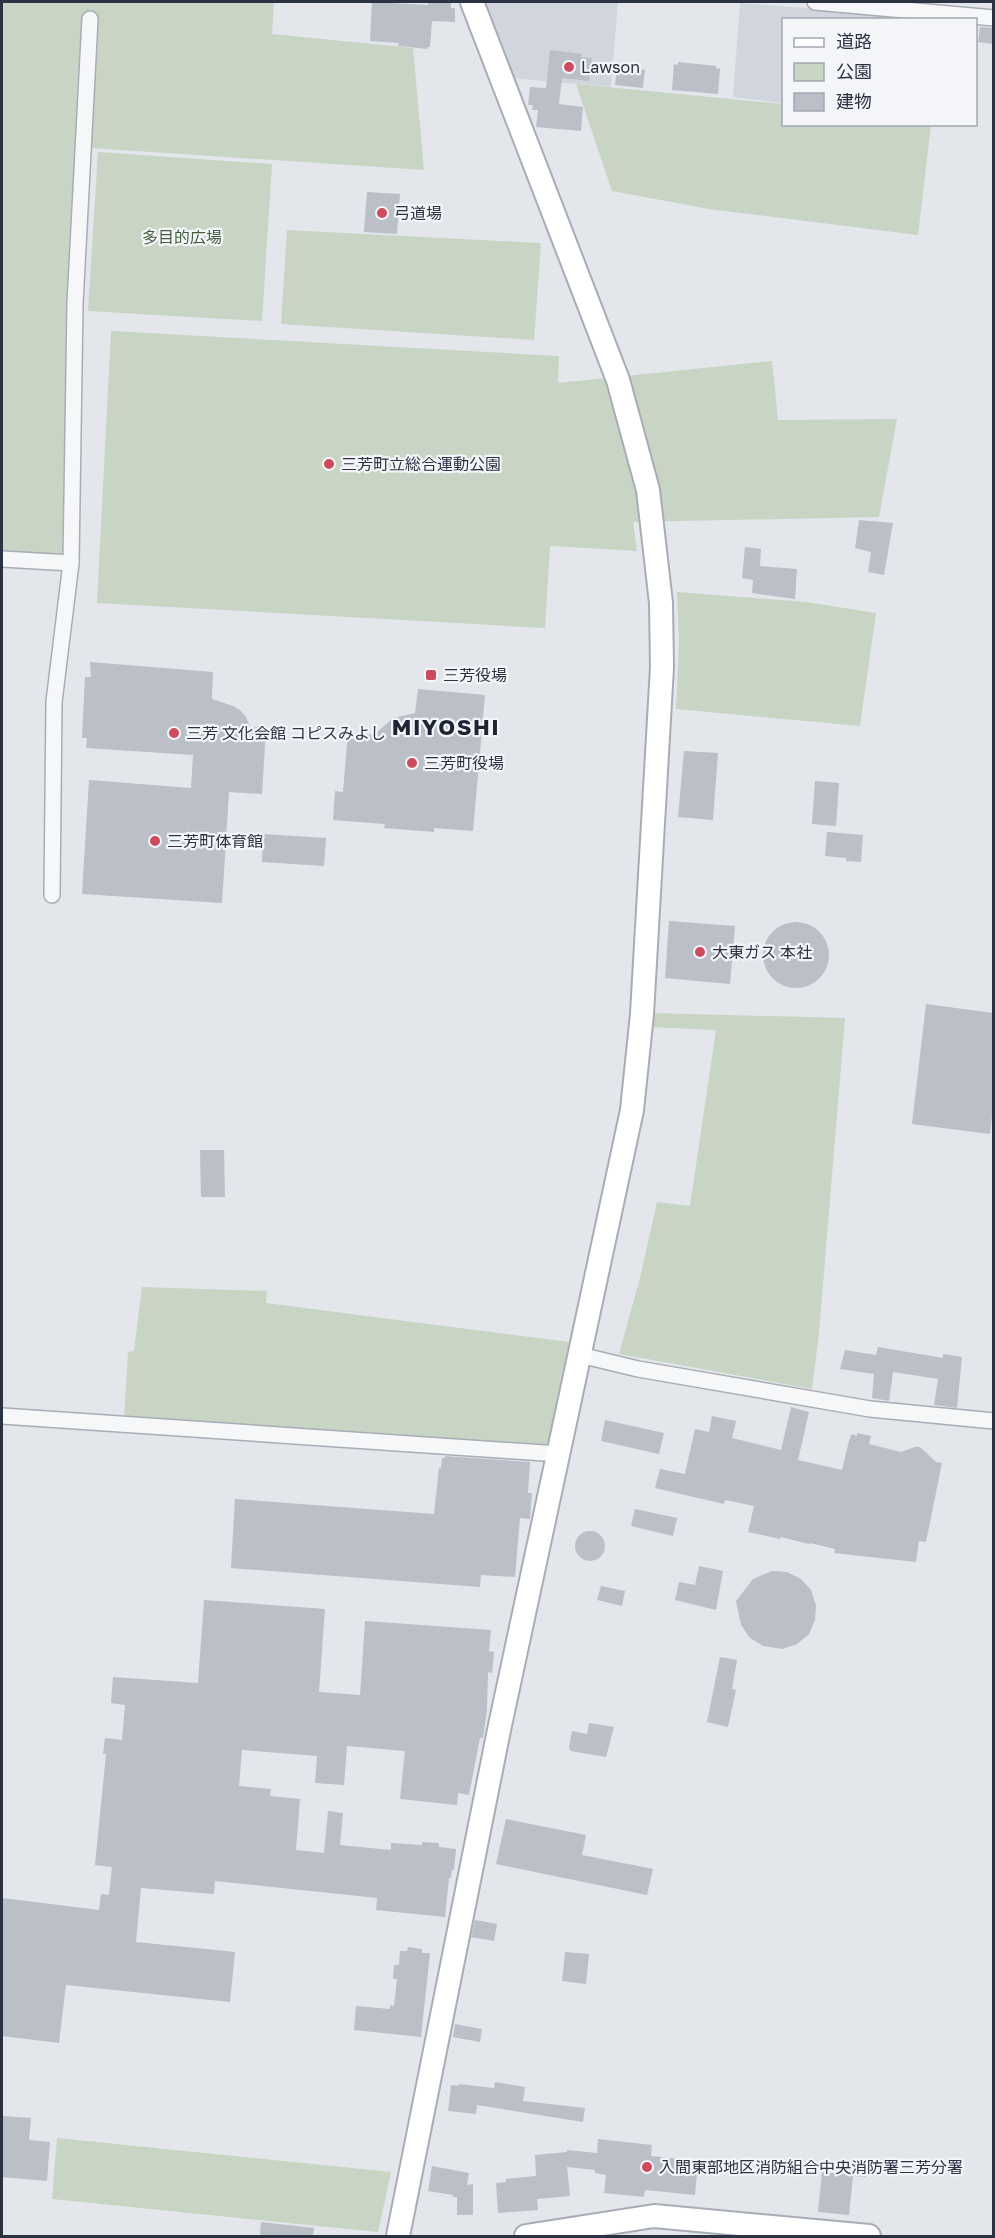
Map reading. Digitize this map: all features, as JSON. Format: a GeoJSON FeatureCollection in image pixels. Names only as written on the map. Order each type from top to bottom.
{"type":"FeatureCollection","features":[{"type":"Feature","properties":{"kind":"street"},"geometry":{"type":"LineString","coordinates":[[398,2236],[499,1730],[632,1110],[642,1014],[662,667],[661,603],[648,490],[618,380],[472,2]]}},
{"type":"Feature","properties":{"kind":"street"},"geometry":{"type":"LineString","coordinates":[[815,2],[993,18]]}},
{"type":"Feature","properties":{"kind":"street"},"geometry":{"type":"LineString","coordinates":[[52,894],[54,702],[71,563],[75,304],[90,19]]}},
{"type":"Feature","properties":{"kind":"street"},"geometry":{"type":"LineString","coordinates":[[2,559],[71,563]]}},
{"type":"Feature","properties":{"kind":"street"},"geometry":{"type":"LineString","coordinates":[[580,1354],[638,1370],[870,1409],[993,1421]]}},
{"type":"Feature","properties":{"kind":"street"},"geometry":{"type":"LineString","coordinates":[[2,1416],[560,1454]]}},
{"type":"Feature","properties":{"kind":"street"},"geometry":{"type":"LineString","coordinates":[[526,2236],[654,2216],[869,2236]]}},
{"type":"Feature","properties":{"kind":"shaded area"},"geometry":{"type":"Polygon","coordinates":[[[483,2],[618,2],[611,87],[511,78],[483,2]]]}},
{"type":"Feature","properties":{"kind":"shaded area"},"geometry":{"type":"Polygon","coordinates":[[[740,3],[938,18],[782,18],[782,103],[733,97],[740,3]]]}},
{"type":"Feature","properties":{"kind":"green space"},"geometry":{"type":"Polygon","coordinates":[[[2,2],[274,2],[272,34],[413,48],[424,170],[76,147],[64,558],[2,554],[2,2]]]}},
{"type":"Feature","properties":{"kind":"green space"},"geometry":{"type":"Polygon","coordinates":[[[576,84],[782,104],[782,126],[931,126],[918,235],[709,209],[612,191],[576,84]]]}},
{"type":"Feature","properties":{"kind":"green space","name":"多目的広場"},"geometry":{"type":"Polygon","coordinates":[[[98,152],[272,164],[262,321],[88,311],[98,152]]]}},
{"type":"Feature","properties":{"kind":"green space"},"geometry":{"type":"Polygon","coordinates":[[[287,230],[541,243],[534,340],[281,324],[287,230]]]}},
{"type":"Feature","properties":{"kind":"green space","name":"三芳町立総合運動公園"},"geometry":{"type":"Polygon","coordinates":[[[111,331],[559,356],[558,383],[772,361],[778,420],[897,419],[879,517],[633,522],[637,551],[550,546],[545,628],[97,603],[111,331]]]}},
{"type":"Feature","properties":{"kind":"green space"},"geometry":{"type":"Polygon","coordinates":[[[677,592],[806,602],[876,613],[860,726],[676,709],[679,641],[677,592]]]}},
{"type":"Feature","properties":{"kind":"green space"},"geometry":{"type":"Polygon","coordinates":[[[651,1013],[845,1018],[819,1333],[812,1389],[619,1354],[640,1278],[657,1202],[690,1206],[716,1030],[650,1027],[651,1013]]]}},
{"type":"Feature","properties":{"kind":"green space"},"geometry":{"type":"Polygon","coordinates":[[[142,1287],[267,1291],[266,1303],[569,1342],[547,1447],[124,1418],[128,1352],[134,1351],[142,1287]]]}},
{"type":"Feature","properties":{"kind":"green space"},"geometry":{"type":"Polygon","coordinates":[[[57,2138],[391,2172],[378,2232],[52,2199],[57,2138]]]}},
{"type":"Feature","properties":{"kind":"building"},"geometry":{"type":"Polygon","coordinates":[[[372,2],[428,5],[428,2],[451,2],[451,8],[455,8],[455,22],[432,21],[430,47],[427,49],[398,46],[399,43],[370,41],[372,2]]]}},
{"type":"Feature","properties":{"kind":"building"},"geometry":{"type":"Polygon","coordinates":[[[980,27],[993,28],[993,44],[978,42],[980,27]]]}},
{"type":"Feature","properties":{"kind":"building"},"geometry":{"type":"Polygon","coordinates":[[[550,50],[582,54],[581,57],[592,58],[589,81],[562,78],[559,104],[583,107],[581,131],[536,127],[538,110],[532,110],[533,105],[528,105],[530,87],[546,88],[550,50]]]}},
{"type":"Feature","properties":{"kind":"building"},"geometry":{"type":"Polygon","coordinates":[[[678,62],[716,66],[720,69],[718,94],[672,90],[674,64],[678,65],[678,62]]]}},
{"type":"Feature","properties":{"kind":"building"},"geometry":{"type":"Polygon","coordinates":[[[617,67],[645,70],[643,88],[615,85],[617,67]]]}},
{"type":"Feature","properties":{"kind":"building","name":"弓道場"},"geometry":{"type":"Polygon","coordinates":[[[367,192],[400,194],[397,234],[364,232],[367,192]]]}},
{"type":"Feature","properties":{"kind":"building"},"geometry":{"type":"Polygon","coordinates":[[[859,520],[893,523],[884,575],[868,572],[871,552],[855,548],[859,520]]]}},
{"type":"Feature","properties":{"kind":"building"},"geometry":{"type":"Polygon","coordinates":[[[745,547],[761,549],[760,566],[797,569],[795,599],[752,593],[753,580],[742,578],[745,547]]]}},
{"type":"Feature","properties":{"kind":"building"},"geometry":{"type":"Polygon","coordinates":[[[90,662],[213,672],[212,699],[240,710],[250,727],[266,728],[262,794],[229,792],[222,903],[82,894],[89,780],[191,788],[193,755],[86,748],[87,738],[82,738],[85,677],[91,677],[90,662]]]}},
{"type":"Feature","properties":{"kind":"building","name":"三芳町役場"},"geometry":{"type":"Polygon","coordinates":[[[418,689],[485,695],[473,831],[434,828],[434,832],[384,828],[385,824],[333,820],[335,791],[343,792],[348,733],[374,735],[393,718],[415,713],[418,689]]]}},
{"type":"Feature","properties":{"kind":"building"},"geometry":{"type":"Polygon","coordinates":[[[684,751],[718,753],[713,820],[678,817],[684,751]]]}},
{"type":"Feature","properties":{"kind":"building"},"geometry":{"type":"Polygon","coordinates":[[[815,781],[839,783],[836,826],[812,824],[815,781]]]}},
{"type":"Feature","properties":{"kind":"building"},"geometry":{"type":"Polygon","coordinates":[[[827,832],[863,835],[861,862],[825,856],[827,832]]]}},
{"type":"Feature","properties":{"kind":"building"},"geometry":{"type":"Polygon","coordinates":[[[263,834],[326,838],[324,866],[262,862],[263,834]]]}},
{"type":"Feature","properties":{"kind":"building","name":"大東ガス 本社"},"geometry":{"type":"Polygon","coordinates":[[[669,921],[735,926],[730,984],[665,978],[669,921]]]}},
{"type":"Feature","properties":{"kind":"building"},"geometry":{"type":"Polygon","coordinates":[[[796,922],[808,925],[819,932],[826,943],[829,955],[826,967],[819,978],[808,985],[796,988],[784,985],[773,978],[766,967],[763,955],[766,943],[773,932],[784,925],[796,922]]]}},
{"type":"Feature","properties":{"kind":"building"},"geometry":{"type":"Polygon","coordinates":[[[926,1004],[993,1013],[993,1107],[990,1134],[912,1124],[926,1004]]]}},
{"type":"Feature","properties":{"kind":"building"},"geometry":{"type":"Polygon","coordinates":[[[200,1150],[224,1150],[225,1197],[201,1197],[200,1150]]]}},
{"type":"Feature","properties":{"kind":"building"},"geometry":{"type":"Polygon","coordinates":[[[878,1347],[943,1358],[943,1354],[962,1357],[957,1408],[934,1405],[938,1379],[893,1372],[889,1401],[872,1398],[874,1374],[840,1369],[845,1350],[876,1355],[878,1347]]]}},
{"type":"Feature","properties":{"kind":"building"},"geometry":{"type":"Polygon","coordinates":[[[791,1407],[809,1412],[798,1460],[842,1470],[849,1441],[852,1434],[857,1436],[857,1433],[871,1436],[869,1444],[901,1452],[920,1447],[936,1462],[942,1463],[926,1542],[919,1541],[916,1562],[834,1553],[835,1549],[748,1532],[754,1506],[725,1500],[724,1504],[655,1488],[660,1469],[685,1474],[695,1429],[709,1432],[712,1416],[736,1421],[732,1438],[781,1450],[791,1407]]]}},
{"type":"Feature","properties":{"kind":"building"},"geometry":{"type":"Polygon","coordinates":[[[605,1420],[664,1433],[659,1454],[601,1441],[605,1420]]]}},
{"type":"Feature","properties":{"kind":"building"},"geometry":{"type":"Polygon","coordinates":[[[445,1456],[530,1462],[528,1493],[532,1493],[530,1519],[520,1518],[515,1577],[481,1575],[480,1587],[231,1568],[235,1499],[434,1514],[439,1468],[445,1456]]]}},
{"type":"Feature","properties":{"kind":"building"},"geometry":{"type":"Polygon","coordinates":[[[635,1509],[677,1518],[673,1536],[631,1526],[635,1509]]]}},
{"type":"Feature","properties":{"kind":"building"},"geometry":{"type":"Polygon","coordinates":[[[590,1531],[601,1535],[605,1546],[601,1557],[590,1561],[579,1557],[575,1546],[579,1535],[590,1531]]]}},
{"type":"Feature","properties":{"kind":"building"},"geometry":{"type":"Polygon","coordinates":[[[699,1566],[723,1571],[716,1610],[675,1600],[679,1582],[695,1585],[699,1566]]]}},
{"type":"Feature","properties":{"kind":"building"},"geometry":{"type":"Polygon","coordinates":[[[772,1571],[787,1572],[801,1579],[811,1590],[816,1605],[815,1620],[809,1634],[797,1644],[783,1649],[763,1646],[750,1638],[741,1625],[736,1601],[753,1579],[772,1571]]]}},
{"type":"Feature","properties":{"kind":"building"},"geometry":{"type":"Polygon","coordinates":[[[601,1586],[625,1591],[622,1606],[597,1600],[601,1586]]]}},
{"type":"Feature","properties":{"kind":"building"},"geometry":{"type":"Polygon","coordinates":[[[204,1600],[325,1609],[319,1692],[360,1695],[365,1621],[491,1630],[489,1651],[494,1652],[492,1673],[488,1672],[487,1710],[483,1738],[480,1738],[469,1795],[458,1793],[457,1805],[400,1799],[405,1751],[347,1746],[344,1785],[315,1783],[317,1756],[242,1750],[239,1786],[271,1789],[270,1796],[300,1799],[296,1850],[324,1853],[328,1811],[343,1813],[340,1845],[391,1850],[391,1843],[422,1845],[422,1842],[439,1843],[439,1847],[456,1849],[454,1870],[449,1878],[445,1917],[376,1910],[377,1898],[215,1881],[214,1894],[141,1888],[136,1942],[235,1952],[230,2002],[66,1985],[59,2043],[2,2036],[2,1898],[99,1910],[101,1894],[109,1895],[112,1867],[95,1865],[106,1754],[103,1754],[105,1738],[122,1740],[125,1705],[111,1703],[113,1677],[198,1683],[204,1600]]]}},
{"type":"Feature","properties":{"kind":"building"},"geometry":{"type":"Polygon","coordinates":[[[720,1657],[737,1660],[732,1689],[736,1690],[728,1727],[707,1722],[720,1657]]]}},
{"type":"Feature","properties":{"kind":"building"},"geometry":{"type":"Polygon","coordinates":[[[589,1723],[614,1727],[606,1757],[571,1751],[569,1748],[572,1731],[587,1734],[589,1723]]]}},
{"type":"Feature","properties":{"kind":"building"},"geometry":{"type":"Polygon","coordinates":[[[506,1819],[586,1835],[582,1855],[653,1869],[647,1895],[496,1864],[506,1819]]]}},
{"type":"Feature","properties":{"kind":"building"},"geometry":{"type":"Polygon","coordinates":[[[475,1920],[497,1924],[494,1941],[471,1937],[475,1920]]]}},
{"type":"Feature","properties":{"kind":"building"},"geometry":{"type":"Polygon","coordinates":[[[408,1947],[422,1949],[422,1953],[430,1953],[421,2037],[354,2030],[356,2006],[390,2009],[390,2005],[394,2006],[397,1979],[393,1979],[394,1965],[399,1965],[400,1951],[407,1951],[408,1947]]]}},
{"type":"Feature","properties":{"kind":"building"},"geometry":{"type":"Polygon","coordinates":[[[565,1952],[589,1954],[586,1984],[562,1981],[565,1952]]]}},
{"type":"Feature","properties":{"kind":"building"},"geometry":{"type":"Polygon","coordinates":[[[455,2024],[482,2029],[480,2042],[453,2037],[455,2024]]]}},
{"type":"Feature","properties":{"kind":"building"},"geometry":{"type":"Polygon","coordinates":[[[495,2082],[525,2087],[523,2101],[585,2108],[583,2122],[477,2105],[476,2114],[448,2111],[451,2085],[494,2088],[495,2082]]]}},
{"type":"Feature","properties":{"kind":"building"},"geometry":{"type":"Polygon","coordinates":[[[2,2116],[31,2118],[29,2140],[50,2142],[47,2181],[2,2177],[2,2116]]]}},
{"type":"Feature","properties":{"kind":"building"},"geometry":{"type":"Polygon","coordinates":[[[598,2139],[652,2145],[651,2156],[698,2161],[695,2195],[645,2190],[644,2197],[604,2193],[606,2175],[595,2173],[595,2170],[567,2167],[570,2196],[537,2199],[538,2210],[498,2213],[496,2183],[506,2182],[506,2179],[536,2176],[535,2155],[567,2152],[567,2150],[597,2153],[598,2139]]]}},
{"type":"Feature","properties":{"kind":"building"},"geometry":{"type":"Polygon","coordinates":[[[847,2160],[868,2163],[866,2177],[853,2176],[849,2215],[818,2212],[822,2172],[846,2174],[847,2160]]]}},
{"type":"Feature","properties":{"kind":"building"},"geometry":{"type":"Polygon","coordinates":[[[432,2166],[469,2173],[467,2185],[473,2184],[473,2215],[457,2215],[457,2197],[428,2191],[432,2166]]]}},
{"type":"Feature","properties":{"kind":"building"},"geometry":{"type":"Polygon","coordinates":[[[261,2222],[314,2228],[313,2236],[263,2236],[260,2234],[261,2222]]]}},
{"type":"Feature","properties":{"kind":"place","name":"Lawson"},"geometry":{"type":"Point","coordinates":[569,67]}},
{"type":"Feature","properties":{"kind":"place","name":"弓道場"},"geometry":{"type":"Point","coordinates":[382,213]}},
{"type":"Feature","properties":{"kind":"place","name":"三芳町立総合運動公園"},"geometry":{"type":"Point","coordinates":[329,464]}},
{"type":"Feature","properties":{"kind":"place","name":"三芳役場"},"geometry":{"type":"Point","coordinates":[431,675]}},
{"type":"Feature","properties":{"kind":"place","name":"三芳 文化会館 コピスみよし"},"geometry":{"type":"Point","coordinates":[174,733]}},
{"type":"Feature","properties":{"kind":"place","name":"三芳町役場"},"geometry":{"type":"Point","coordinates":[412,763]}},
{"type":"Feature","properties":{"kind":"place","name":"三芳町体育館"},"geometry":{"type":"Point","coordinates":[155,841]}},
{"type":"Feature","properties":{"kind":"place","name":"大東ガス 本社"},"geometry":{"type":"Point","coordinates":[700,952]}},
{"type":"Feature","properties":{"kind":"place","name":"入間東部地区消防組合中央消防署三芳分署"},"geometry":{"type":"Point","coordinates":[647,2167]}},
{"type":"Feature","properties":{"kind":"district","name":"MIYOSHI"},"geometry":{"type":"Point","coordinates":[446,726]}}]}
